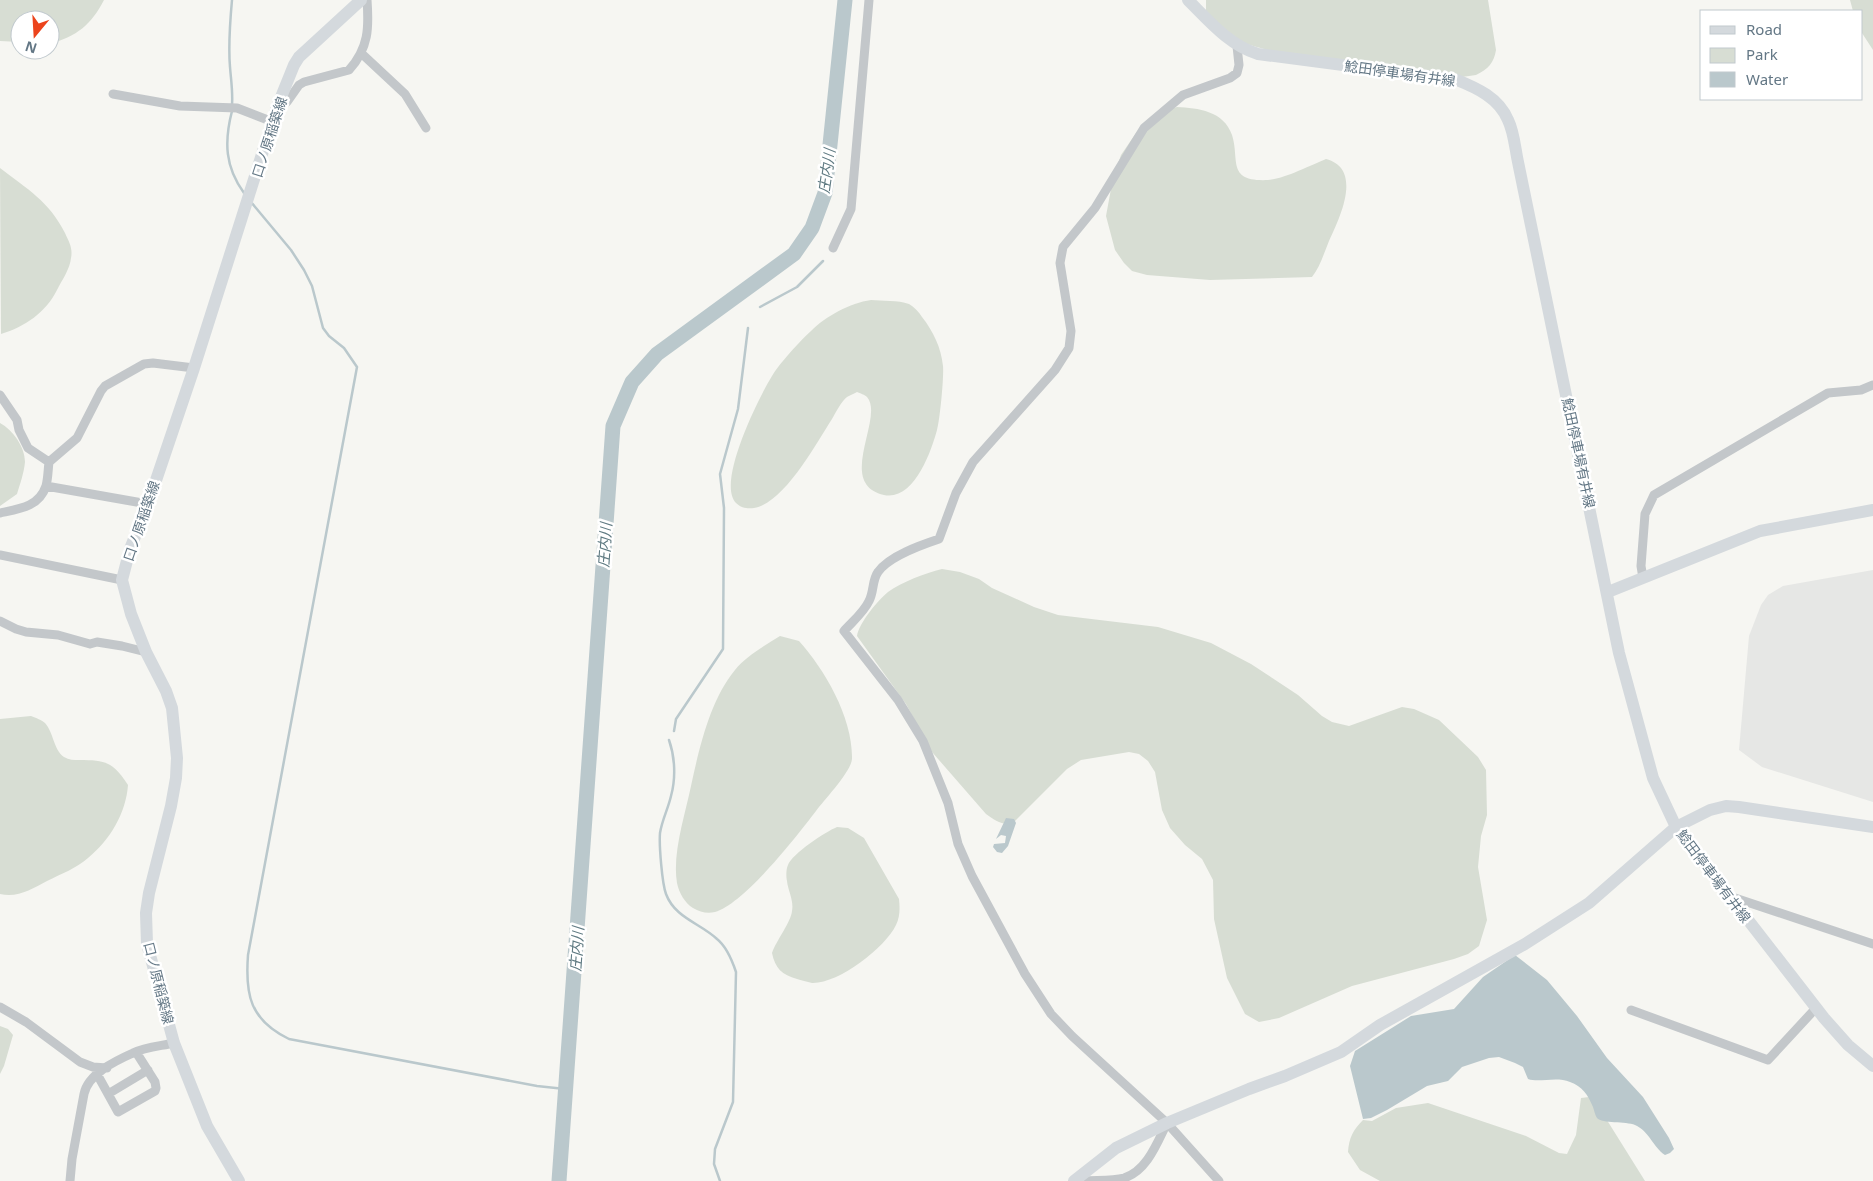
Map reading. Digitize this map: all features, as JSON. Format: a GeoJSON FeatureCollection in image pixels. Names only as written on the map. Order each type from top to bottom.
{"type":"FeatureCollection","features":[{"type":"Feature","properties":{"kind":"main road","name":"口ノ原稲築線"},"geometry":{"type":"LineString","coordinates":[[240,1181],[207,1126],[174,1043],[147,944],[146,913],[171,806],[177,758],[172,708],[131,614],[122,580],[130,549],[148,504],[273,122],[294,65],[299,57],[361,0]]}},
{"type":"Feature","properties":{"kind":"main road","name":"鯰田停車場有井線"},"geometry":{"type":"LineString","coordinates":[[1188,0],[1237,46],[1258,54],[1457,80],[1480,89],[1497,103],[1508,120],[1608,592],[1619,653],[1653,778],[1676,827],[1816,1008],[1848,1045],[1873,1066]]}},
{"type":"Feature","properties":{"kind":"main road"},"geometry":{"type":"LineString","coordinates":[[1608,592],[1760,531],[1873,510]]}},
{"type":"Feature","properties":{"kind":"main road"},"geometry":{"type":"LineString","coordinates":[[1074,1181],[1116,1148],[1167,1123],[1341,1052],[1380,1025],[1525,944],[1589,903],[1676,827],[1710,810],[1726,806],[1752,808],[1873,827]]}},
{"type":"Feature","properties":{"kind":"street"},"geometry":{"type":"LineString","coordinates":[[278,107],[287,102],[298,85],[349,70],[361,53],[368,34],[367,0]]}},
{"type":"Feature","properties":{"kind":"street"},"geometry":{"type":"LineString","coordinates":[[833,248],[851,210],[869,0]]}},
{"type":"Feature","properties":{"kind":"street"},"geometry":{"type":"LineString","coordinates":[[1219,1181],[1167,1123],[1078,1042],[1051,1014],[1025,974],[972,876],[958,844],[948,803],[923,741],[898,700],[844,631],[870,600],[875,578],[886,564],[922,544],[939,539],[956,493],[974,462],[1055,370],[1066,354],[1069,348],[1071,331],[1060,263],[1063,248],[1095,208],[1144,128],[1183,95],[1230,78],[1237,73],[1239,65],[1237,46]]}},
{"type":"Feature","properties":{"kind":"street"},"geometry":{"type":"LineString","coordinates":[[361,53],[405,94],[426,128]]}},
{"type":"Feature","properties":{"kind":"street"},"geometry":{"type":"LineString","coordinates":[[113,94],[180,106],[237,108],[273,122]]}},
{"type":"Feature","properties":{"kind":"street"},"geometry":{"type":"LineString","coordinates":[[0,513],[26,507],[35,503],[41,496],[46,486],[49,462],[77,438],[101,391],[106,386],[144,364],[153,363],[194,368]]}},
{"type":"Feature","properties":{"kind":"street"},"geometry":{"type":"LineString","coordinates":[[1643,578],[1641,566],[1645,514],[1654,495],[1828,393],[1860,390],[1873,385]]}},
{"type":"Feature","properties":{"kind":"street"},"geometry":{"type":"LineString","coordinates":[[0,395],[17,420],[19,430],[28,448],[49,462]]}},
{"type":"Feature","properties":{"kind":"street"},"geometry":{"type":"LineString","coordinates":[[46,486],[148,504]]}},
{"type":"Feature","properties":{"kind":"street"},"geometry":{"type":"LineString","coordinates":[[0,555],[122,580]]}},
{"type":"Feature","properties":{"kind":"street"},"geometry":{"type":"LineString","coordinates":[[0,621],[26,632],[58,635],[90,644],[97,642],[146,652]]}},
{"type":"Feature","properties":{"kind":"street"},"geometry":{"type":"LineString","coordinates":[[1729,896],[1873,944]]}},
{"type":"Feature","properties":{"kind":"street"},"geometry":{"type":"LineString","coordinates":[[0,1007],[26,1022],[80,1062],[93,1067],[107,1068]]}},
{"type":"Feature","properties":{"kind":"street"},"geometry":{"type":"LineString","coordinates":[[1632,1010],[1768,1060],[1816,1008]]}},
{"type":"Feature","properties":{"kind":"street"},"geometry":{"type":"LineString","coordinates":[[70,1181],[72,1159],[85,1088],[92,1078],[136,1052],[174,1043]]}},
{"type":"Feature","properties":{"kind":"street"},"geometry":{"type":"LineString","coordinates":[[97,1074],[118,1112],[155,1091],[156,1085],[136,1052]]}},
{"type":"Feature","properties":{"kind":"street"},"geometry":{"type":"LineString","coordinates":[[108,1094],[148,1070]]}},
{"type":"Feature","properties":{"kind":"street"},"geometry":{"type":"LineString","coordinates":[[1084,1181],[1123,1178],[1137,1172],[1149,1158],[1167,1123]]}},
{"type":"Feature","properties":{"kind":"shaded area"},"geometry":{"type":"Polygon","coordinates":[[[1873,570],[1873,802],[1762,767],[1739,750],[1749,636],[1761,605],[1768,595],[1783,586],[1873,570]]]}},
{"type":"Feature","properties":{"kind":"green space"},"geometry":{"type":"Polygon","coordinates":[[[0,0],[104,0],[88,23],[76,33],[60,41],[60,10],[10,10],[10,42],[0,41],[0,0]]]}},
{"type":"Feature","properties":{"kind":"green space"},"geometry":{"type":"Polygon","coordinates":[[[1206,0],[1488,0],[1496,50],[1490,65],[1476,75],[1427,82],[1388,78],[1313,63],[1232,40],[1206,13],[1206,0]]]}},
{"type":"Feature","properties":{"kind":"green space"},"geometry":{"type":"Polygon","coordinates":[[[1850,0],[1873,0],[1873,50],[1863,35],[1863,10],[1853,10],[1850,0]]]}},
{"type":"Feature","properties":{"kind":"green space"},"geometry":{"type":"Polygon","coordinates":[[[1177,107],[1209,112],[1223,121],[1232,135],[1237,168],[1246,177],[1255,180],[1274,179],[1326,159],[1337,164],[1344,173],[1346,195],[1320,264],[1312,277],[1210,280],[1147,275],[1132,271],[1124,263],[1115,250],[1106,216],[1113,178],[1121,155],[1136,133],[1164,111],[1177,107]]]}},
{"type":"Feature","properties":{"kind":"green space"},"geometry":{"type":"Polygon","coordinates":[[[0,168],[37,196],[52,212],[65,233],[71,251],[67,270],[47,305],[34,318],[1,334],[0,168]]]}},
{"type":"Feature","properties":{"kind":"green space"},"geometry":{"type":"Polygon","coordinates":[[[871,300],[900,302],[913,307],[930,328],[940,352],[943,371],[938,425],[926,462],[920,473],[912,483],[895,495],[884,495],[870,488],[863,478],[862,464],[871,407],[867,397],[857,392],[847,397],[843,402],[798,471],[777,496],[765,504],[754,508],[745,508],[738,505],[731,493],[731,478],[735,460],[750,420],[772,376],[796,346],[824,320],[847,307],[871,300]]]}},
{"type":"Feature","properties":{"kind":"green space"},"geometry":{"type":"Polygon","coordinates":[[[0,423],[9,430],[21,445],[25,462],[17,494],[0,506],[0,423]]]}},
{"type":"Feature","properties":{"kind":"green space"},"geometry":{"type":"Polygon","coordinates":[[[942,569],[960,572],[979,579],[992,588],[1034,607],[1058,615],[1158,627],[1211,643],[1251,664],[1298,695],[1322,716],[1332,722],[1349,726],[1402,707],[1414,709],[1439,720],[1478,757],[1486,770],[1487,815],[1481,836],[1478,867],[1487,920],[1479,946],[1468,954],[1454,959],[1352,986],[1279,1018],[1259,1022],[1245,1014],[1227,978],[1214,919],[1213,880],[1202,859],[1185,845],[1170,828],[1162,810],[1155,772],[1148,761],[1139,754],[1129,752],[1081,760],[1067,769],[1013,823],[1006,824],[986,814],[932,752],[906,704],[857,636],[869,612],[888,592],[914,578],[942,569]]]}},
{"type":"Feature","properties":{"kind":"green space"},"geometry":{"type":"Polygon","coordinates":[[[780,636],[799,641],[827,680],[843,711],[851,743],[852,759],[837,786],[755,883],[727,906],[715,912],[701,912],[687,903],[678,887],[676,860],[680,834],[702,741],[712,710],[726,682],[739,665],[780,636]]]}},
{"type":"Feature","properties":{"kind":"green space"},"geometry":{"type":"Polygon","coordinates":[[[31,716],[45,723],[60,754],[64,757],[72,760],[102,762],[118,771],[128,785],[127,795],[120,816],[110,834],[84,862],[25,892],[13,895],[0,894],[0,719],[31,716]]]}},
{"type":"Feature","properties":{"kind":"green space"},"geometry":{"type":"Polygon","coordinates":[[[837,827],[848,828],[864,838],[899,899],[899,916],[896,925],[882,944],[860,963],[835,978],[812,983],[783,973],[777,967],[772,953],[789,921],[792,911],[786,877],[788,865],[802,849],[837,827]]]}},
{"type":"Feature","properties":{"kind":"green space"},"geometry":{"type":"Polygon","coordinates":[[[0,1026],[8,1029],[13,1035],[0,1074],[0,1026]]]}},
{"type":"Feature","properties":{"kind":"green space"},"geometry":{"type":"Polygon","coordinates":[[[1589,1097],[1595,1101],[1645,1181],[1380,1181],[1360,1170],[1348,1152],[1352,1134],[1363,1120],[1372,1121],[1396,1108],[1428,1103],[1526,1136],[1559,1153],[1567,1154],[1576,1135],[1581,1098],[1589,1097]]]}},
{"type":"Feature","properties":{"kind":"water"},"geometry":{"type":"Polygon","coordinates":[[[1006,818],[1014,819],[1016,823],[1008,846],[1002,853],[997,852],[993,847],[994,844],[1005,843],[1006,836],[1001,835],[996,839],[1006,818]]]}},
{"type":"Feature","properties":{"kind":"water"},"geometry":{"type":"Polygon","coordinates":[[[1515,955],[1547,980],[1577,1016],[1607,1058],[1643,1097],[1669,1138],[1674,1149],[1670,1153],[1665,1155],[1661,1152],[1644,1131],[1635,1125],[1604,1121],[1597,1118],[1587,1095],[1574,1084],[1565,1080],[1528,1079],[1523,1067],[1499,1057],[1489,1058],[1462,1067],[1448,1081],[1427,1086],[1387,1110],[1371,1118],[1363,1119],[1350,1066],[1355,1051],[1411,1016],[1454,1009],[1483,977],[1515,955]]]}},
{"type":"Feature","properties":{"kind":"waterway"},"geometry":{"type":"LineString","coordinates":[[232,0],[229,50],[232,105]]}},
{"type":"Feature","properties":{"kind":"waterway","name":"庄内川"},"geometry":{"type":"LineString","coordinates":[[559,1181],[613,426],[632,382],[657,354],[794,254],[812,228],[825,193],[845,0]]}},
{"type":"Feature","properties":{"kind":"waterway"},"geometry":{"type":"LineString","coordinates":[[232,111],[229,122],[228,154],[233,174],[244,193]]}},
{"type":"Feature","properties":{"kind":"waterway"},"geometry":{"type":"LineString","coordinates":[[251,202],[291,250],[304,270],[312,286],[323,328],[329,336],[344,348],[357,367],[248,955],[249,994],[258,1015],[276,1032],[289,1039],[537,1086],[565,1089]]}},
{"type":"Feature","properties":{"kind":"waterway"},"geometry":{"type":"LineString","coordinates":[[760,307],[797,287],[823,261]]}},
{"type":"Feature","properties":{"kind":"waterway"},"geometry":{"type":"LineString","coordinates":[[674,731],[676,719],[723,649],[724,508],[720,474],[738,409],[748,328]]}},
{"type":"Feature","properties":{"kind":"waterway"},"geometry":{"type":"LineString","coordinates":[[669,740],[674,760],[674,782],[660,833],[660,855],[666,894],[675,909],[721,942],[729,954],[736,972],[733,1102],[715,1149],[714,1164],[720,1181]]}}]}
